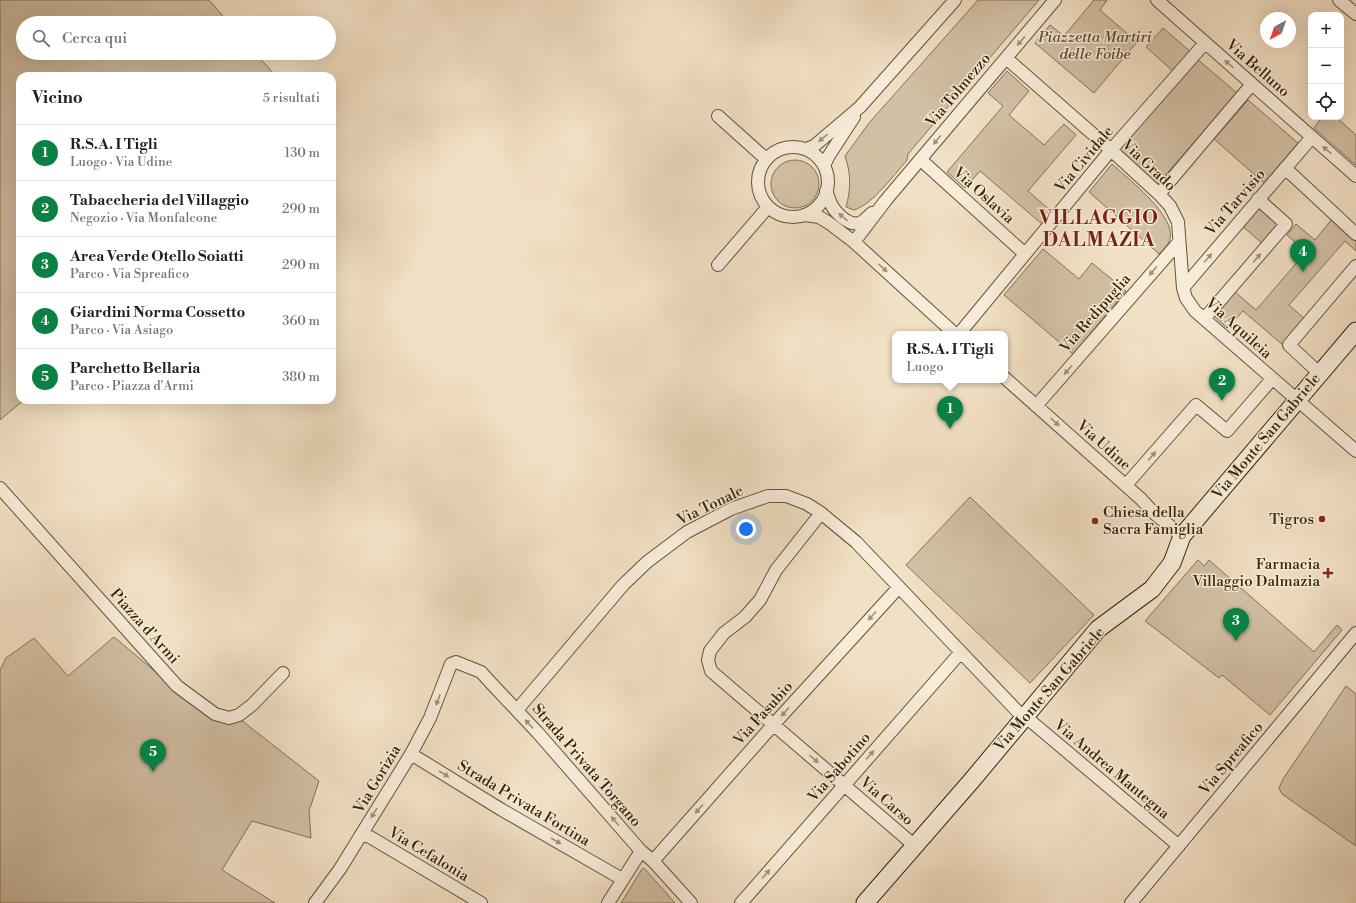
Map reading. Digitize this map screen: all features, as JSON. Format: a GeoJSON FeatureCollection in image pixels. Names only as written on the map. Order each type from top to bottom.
{"type":"FeatureCollection","features":[{"type":"Feature","properties":{"kind":"street"},"geometry":{"type":"LineString","coordinates":[[806,149],[814,146],[860,107],[955,0]]}},
{"type":"Feature","properties":{"kind":"street","name":"Via Tolmezzo"},"geometry":{"type":"LineString","coordinates":[[854,242],[886,200],[1055,0]]}},
{"type":"Feature","properties":{"kind":"street","name":"Via Belluno"},"geometry":{"type":"LineString","coordinates":[[1157,0],[1356,176]]}},
{"type":"Feature","properties":{"kind":"street"},"geometry":{"type":"LineString","coordinates":[[1340,0],[1356,14]]}},
{"type":"Feature","properties":{"kind":"street","name":"Via Cividale"},"geometry":{"type":"LineString","coordinates":[[961,331],[1111,150],[1205,43]]}},
{"type":"Feature","properties":{"kind":"street","name":"Via Grado"},"geometry":{"type":"LineString","coordinates":[[1006,58],[1159,194],[1170,206],[1178,222],[1179,242]]}},
{"type":"Feature","properties":{"kind":"street"},"geometry":{"type":"LineString","coordinates":[[1159,194],[1252,84]]}},
{"type":"Feature","properties":{"kind":"street"},"geometry":{"type":"LineString","coordinates":[[824,166],[828,157],[860,107]]}},
{"type":"Feature","properties":{"kind":"street"},"geometry":{"type":"LineString","coordinates":[[718,116],[766,159]]}},
{"type":"Feature","properties":{"kind":"street","name":"Via Tarvisio"},"geometry":{"type":"LineString","coordinates":[[1183,288],[1312,137]]}},
{"type":"Feature","properties":{"kind":"street"},"geometry":{"type":"LineString","coordinates":[[784,147],[806,149],[816,156],[824,166],[828,183],[826,191],[822,201],[814,210],[804,215],[795,217],[785,216],[768,206],[762,198],[758,188],[760,168],[766,159],[774,152],[784,147]]}},
{"type":"Feature","properties":{"kind":"street","name":"Via Oslavia"},"geometry":{"type":"LineString","coordinates":[[921,160],[1025,254]]}},
{"type":"Feature","properties":{"kind":"street"},"geometry":{"type":"LineString","coordinates":[[1285,168],[1356,234]]}},
{"type":"Feature","properties":{"kind":"street","name":"Via Tolmezzo"},"geometry":{"type":"LineString","coordinates":[[826,191],[831,204],[838,213],[843,218],[854,223],[863,221],[886,200]]}},
{"type":"Feature","properties":{"kind":"street"},"geometry":{"type":"LineString","coordinates":[[1204,319],[1286,224],[1258,199]]}},
{"type":"Feature","properties":{"kind":"street"},"geometry":{"type":"LineString","coordinates":[[718,265],[768,206]]}},
{"type":"Feature","properties":{"kind":"street"},"geometry":{"type":"LineString","coordinates":[[804,215],[819,217],[854,242],[952,331]]}},
{"type":"Feature","properties":{"kind":"street","name":"Via Aquileia"},"geometry":{"type":"LineString","coordinates":[[1179,242],[1183,288],[1186,298],[1195,311],[1296,401],[1356,451]]}},
{"type":"Feature","properties":{"kind":"street","name":"Via Redipuglia"},"geometry":{"type":"LineString","coordinates":[[1036,406],[1179,242]]}},
{"type":"Feature","properties":{"kind":"street"},"geometry":{"type":"LineString","coordinates":[[1319,374],[1289,345],[1356,266]]}},
{"type":"Feature","properties":{"kind":"street","name":"Via Monte San Gabriele"},"geometry":{"type":"LineString","coordinates":[[865,903],[1098,629],[1152,589],[1172,563],[1182,536],[1356,331]]}},
{"type":"Feature","properties":{"kind":"street"},"geometry":{"type":"LineString","coordinates":[[1126,485],[1196,405],[1227,431],[1272,379]]}},
{"type":"Feature","properties":{"kind":"street","name":"Via Udine"},"geometry":{"type":"LineString","coordinates":[[1008,381],[1141,498],[1154,513],[1182,536]]}},
{"type":"Feature","properties":{"kind":"street","name":"Piazza d'Armi"},"geometry":{"type":"LineString","coordinates":[[0,488],[177,686],[215,714],[229,718],[239,716],[252,705],[283,673]]}},
{"type":"Feature","properties":{"kind":"street","name":"Via Tonale"},"geometry":{"type":"LineString","coordinates":[[517,710],[622,585],[647,562],[687,532],[731,509],[768,496],[786,496],[807,504],[821,513],[856,542],[1024,717]]}},
{"type":"Feature","properties":{"kind":"street","name":"Via Carso"},"geometry":{"type":"LineString","coordinates":[[821,513],[776,570],[760,600],[745,617],[724,633],[710,651],[708,660],[711,671],[915,846]]}},
{"type":"Feature","properties":{"kind":"street","name":"Via Pasubio"},"geometry":{"type":"LineString","coordinates":[[653,862],[774,724],[899,587]]}},
{"type":"Feature","properties":{"kind":"street","name":"Via Spreafico"},"geometry":{"type":"LineString","coordinates":[[1131,903],[1356,632]]}},
{"type":"Feature","properties":{"kind":"street","name":"Via Sabotino"},"geometry":{"type":"LineString","coordinates":[[741,903],[961,652]]}},
{"type":"Feature","properties":{"kind":"street","name":"Strada Privata Torgano"},"geometry":{"type":"LineString","coordinates":[[451,664],[456,662],[481,672],[538,732],[641,851],[691,903]]}},
{"type":"Feature","properties":{"kind":"street","name":"Via Gorizia"},"geometry":{"type":"LineString","coordinates":[[315,903],[340,869],[411,754],[430,718],[451,664]]}},
{"type":"Feature","properties":{"kind":"street","name":"Via Andrea Mantegna"},"geometry":{"type":"LineString","coordinates":[[1024,717],[1179,846]]}},
{"type":"Feature","properties":{"kind":"street","name":"Strada Privata Fortina"},"geometry":{"type":"LineString","coordinates":[[411,754],[502,810],[622,879]]}},
{"type":"Feature","properties":{"kind":"street","name":"Via Cefalonia"},"geometry":{"type":"LineString","coordinates":[[361,836],[370,837],[481,903]]}},
{"type":"Feature","properties":{"kind":"street"},"geometry":{"type":"LineString","coordinates":[[608,903],[641,851]]}},
{"type":"Feature","properties":{"kind":"green space"},"geometry":{"type":"Polygon","coordinates":[[[0,0],[209,0],[223,16],[16,16],[16,60],[261,60],[272,72],[16,72],[16,404],[19,404],[0,420],[0,0]]]}},
{"type":"Feature","properties":{"kind":"green space"},"geometry":{"type":"Polygon","coordinates":[[[978,0],[1039,0],[908,154],[907,160],[883,188],[861,207],[854,210],[846,207],[850,181],[845,156],[869,123],[978,0]]]}},
{"type":"Feature","properties":{"kind":"green space","name":"Piazzetta Martiri delle Foibe"},"geometry":{"type":"Polygon","coordinates":[[[1094,0],[1107,0],[1100,10],[1137,42],[1094,93],[1035,43],[1050,25],[1064,36],[1094,0]]]}},
{"type":"Feature","properties":{"kind":"green space"},"geometry":{"type":"Polygon","coordinates":[[[1163,28],[1192,53],[1175,73],[1146,47],[1163,28]]]}},
{"type":"Feature","properties":{"kind":"green space"},"geometry":{"type":"Polygon","coordinates":[[[1197,59],[1237,93],[1157,185],[1117,151],[1197,59]]]}},
{"type":"Feature","properties":{"kind":"green space"},"geometry":{"type":"Polygon","coordinates":[[[1007,71],[1029,91],[1009,115],[1044,145],[1064,124],[1076,135],[1028,191],[1052,212],[1042,224],[980,171],[965,188],[947,172],[1003,106],[988,93],[1007,71]]]}},
{"type":"Feature","properties":{"kind":"green space"},"geometry":{"type":"Polygon","coordinates":[[[1248,100],[1298,143],[1264,183],[1214,139],[1248,100]]]}},
{"type":"Feature","properties":{"kind":"green space"},"geometry":{"type":"Polygon","coordinates":[[[1320,120],[1339,120],[1356,135],[1356,165],[1314,128],[1320,120]]]}},
{"type":"Feature","properties":{"kind":"green space"},"geometry":{"type":"Polygon","coordinates":[[[795,160],[804,162],[812,167],[817,175],[819,184],[817,193],[812,201],[804,206],[795,208],[786,206],[778,201],[773,193],[771,184],[773,175],[778,167],[786,162],[795,160]]]}},
{"type":"Feature","properties":{"kind":"green space"},"geometry":{"type":"Polygon","coordinates":[[[1112,164],[1150,199],[1160,210],[1167,222],[1170,232],[1169,242],[1159,254],[1089,192],[1112,164]]]}},
{"type":"Feature","properties":{"kind":"green space"},"geometry":{"type":"Polygon","coordinates":[[[1259,205],[1281,224],[1263,244],[1241,225],[1259,205]]]}},
{"type":"Feature","properties":{"kind":"green space"},"geometry":{"type":"Polygon","coordinates":[[[1333,218],[1356,237],[1356,251],[1345,241],[1289,305],[1306,320],[1284,346],[1243,311],[1227,328],[1214,316],[1235,292],[1256,310],[1306,252],[1287,235],[1296,224],[1315,240],[1333,218]]]}},
{"type":"Feature","properties":{"kind":"green space"},"geometry":{"type":"Polygon","coordinates":[[[1043,249],[1079,279],[1092,263],[1126,291],[1073,354],[1004,295],[1043,249]]]}},
{"type":"Feature","properties":{"kind":"green space"},"geometry":{"type":"Polygon","coordinates":[[[970,497],[1094,615],[1030,683],[906,565],[970,497]]]}},
{"type":"Feature","properties":{"kind":"green space"},"geometry":{"type":"Polygon","coordinates":[[[1198,560],[1204,566],[1209,560],[1314,652],[1337,625],[1342,630],[1270,715],[1222,675],[1219,678],[1145,621],[1198,560]]]}},
{"type":"Feature","properties":{"kind":"green space"},"geometry":{"type":"Polygon","coordinates":[[[114,637],[212,719],[230,723],[241,720],[319,781],[309,811],[311,838],[252,821],[222,870],[275,903],[0,903],[0,670],[6,658],[34,638],[68,676],[114,637]]]}},
{"type":"Feature","properties":{"kind":"green space"},"geometry":{"type":"Polygon","coordinates":[[[1346,686],[1356,694],[1356,846],[1282,794],[1279,788],[1283,779],[1346,686]]]}},
{"type":"Feature","properties":{"kind":"green space"},"geometry":{"type":"Polygon","coordinates":[[[644,868],[675,903],[621,903],[644,868]]]}},
{"type":"Feature","properties":{"kind":"place","name":"Giardini Norma Cossetto"},"geometry":{"type":"Point","coordinates":[1303,272]}},
{"type":"Feature","properties":{"kind":"place","name":"Tabaccheria del Villaggio"},"geometry":{"type":"Point","coordinates":[1222,401]}},
{"type":"Feature","properties":{"kind":"place","name":"R.S.A. I Tigli"},"geometry":{"type":"Point","coordinates":[950,429]}},
{"type":"Feature","properties":{"kind":"place","name":"Tigros"},"geometry":{"type":"Point","coordinates":[1322,519]}},
{"type":"Feature","properties":{"kind":"place","name":"Chiesa della Sacra Famiglia"},"geometry":{"type":"Point","coordinates":[1095,521]}},
{"type":"Feature","properties":{"kind":"place","name":"Farmacia Villaggio Dalmazia"},"geometry":{"type":"Point","coordinates":[1328,573]}},
{"type":"Feature","properties":{"kind":"place","name":"Area Verde Otello Soiatti"},"geometry":{"type":"Point","coordinates":[1236,641]}},
{"type":"Feature","properties":{"kind":"place","name":"Parchetto Bellaria"},"geometry":{"type":"Point","coordinates":[153,772]}},
{"type":"Feature","properties":{"kind":"district","name":"VILLAGGIO DALMAZIA"},"geometry":{"type":"Point","coordinates":[1099,228]}}]}
